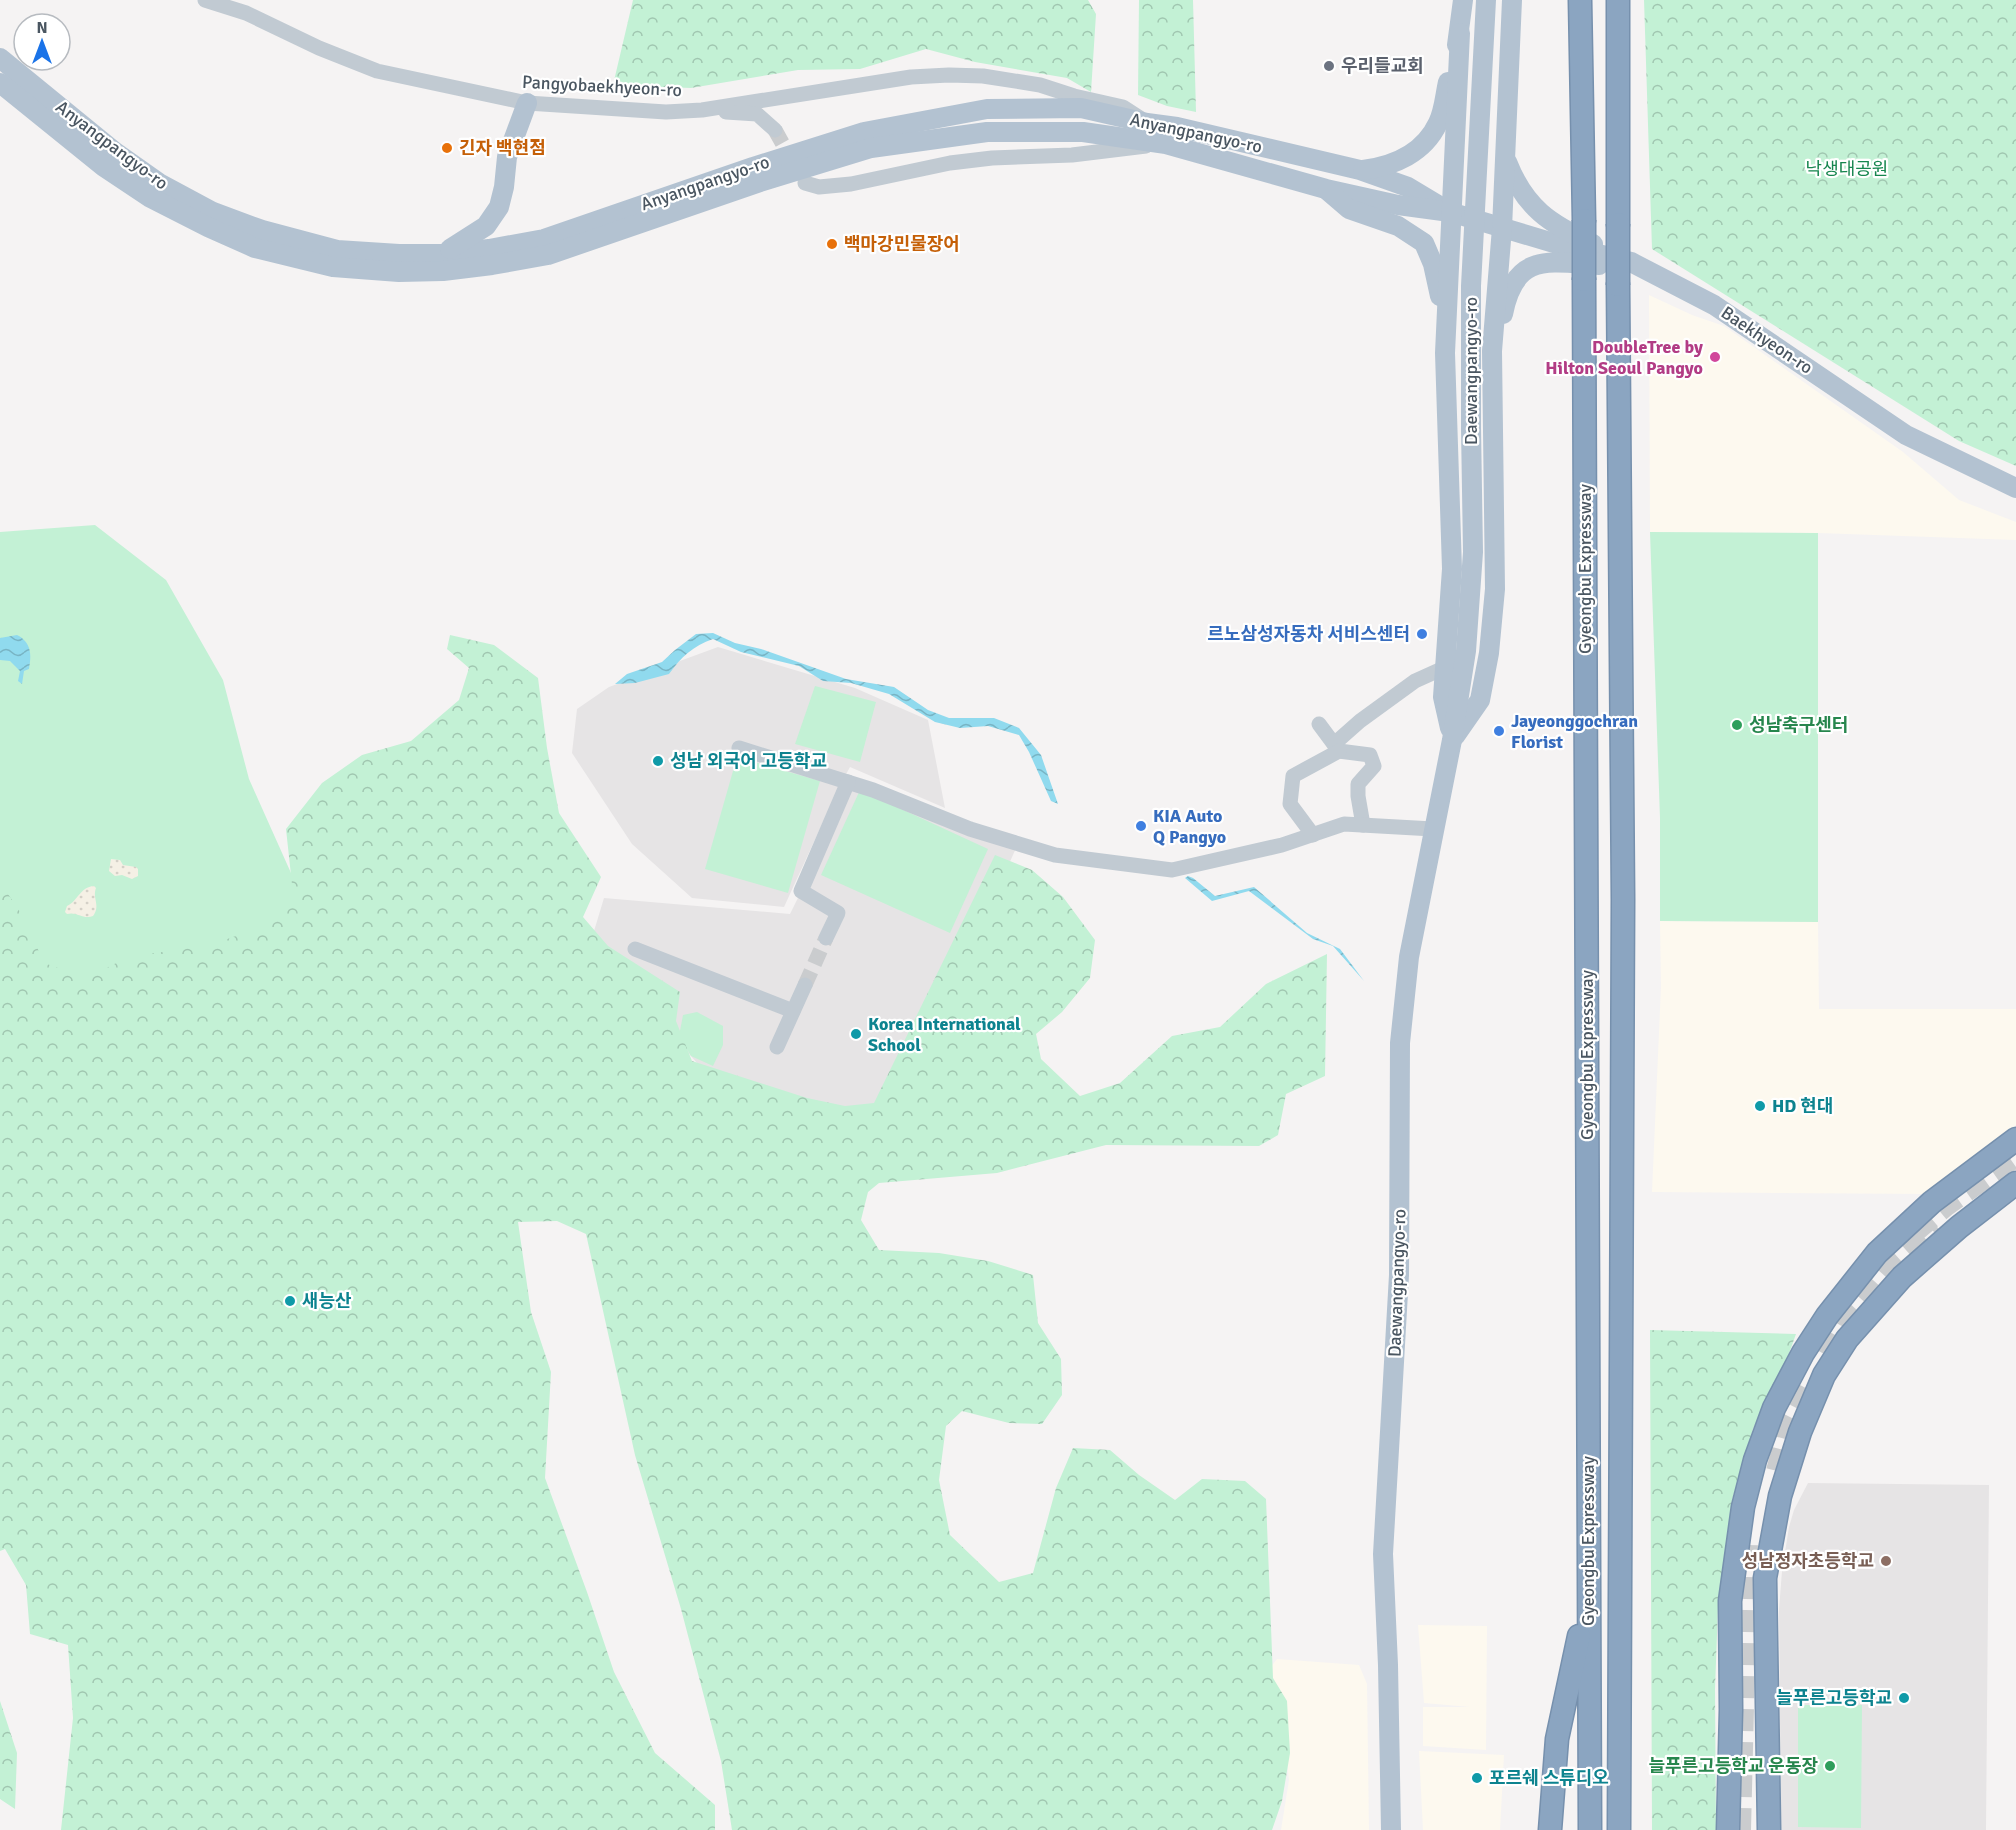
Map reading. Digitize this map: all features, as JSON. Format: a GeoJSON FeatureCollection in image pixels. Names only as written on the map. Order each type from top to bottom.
{"type":"FeatureCollection","features":[{"type":"Feature","properties":{"kind":"highway","name":"Gyeongbu Expressway"},"geometry":{"type":"LineString","coordinates":[[1580,0],[1584,220],[1590,1830]]}},
{"type":"Feature","properties":{"kind":"highway","name":"Gyeongbu Expressway"},"geometry":{"type":"LineString","coordinates":[[1618,0],[1623,899],[1619,1830]]}},
{"type":"Feature","properties":{"kind":"highway"},"geometry":{"type":"LineString","coordinates":[[1728,1830],[1731,1710],[1730,1601],[1743,1507],[1755,1460],[1774,1408],[1803,1353],[1827,1316],[1877,1253],[1932,1202],[2016,1139]]}},
{"type":"Feature","properties":{"kind":"highway"},"geometry":{"type":"LineString","coordinates":[[1769,1830],[1765,1578],[1780,1496],[1800,1432],[1824,1375],[1847,1339],[1902,1277],[1959,1227],[2016,1183]]}},
{"type":"Feature","properties":{"kind":"highway"},"geometry":{"type":"LineString","coordinates":[[1550,1830],[1557,1740],[1589,1590]]}},
{"type":"Feature","properties":{"kind":"main road"},"geometry":{"type":"LineString","coordinates":[[1360,170],[1383,167],[1407,157],[1425,143],[1439,122],[1460,33],[1463,0]]}},
{"type":"Feature","properties":{"kind":"main road","name":"Daewangpangyo-ro"},"geometry":{"type":"LineString","coordinates":[[1391,1830],[1389,1689],[1383,1554],[1399,1275],[1400,1043],[1409,957],[1452,740],[1466,651],[1473,542],[1471,286],[1486,0]]}},
{"type":"Feature","properties":{"kind":"main road","name":"Daewangpangyo-ro"},"geometry":{"type":"LineString","coordinates":[[1452,740],[1480,700],[1489,653],[1495,589],[1492,351],[1502,228],[1512,0]]}},
{"type":"Feature","properties":{"kind":"main road","name":"Daewangpangyo-ro"},"geometry":{"type":"LineString","coordinates":[[1452,740],[1443,697],[1452,569],[1445,353],[1460,33]]}},
{"type":"Feature","properties":{"kind":"main road","name":"Anyangpangyo-ro"},"geometry":{"type":"LineString","coordinates":[[0,58],[115,152],[159,183],[213,212],[262,230],[337,250],[442,254],[489,249],[544,239],[753,166],[875,129],[987,109],[1081,108],[1147,123],[1178,126],[1360,170],[1408,187],[1450,212]]}},
{"type":"Feature","properties":{"kind":"main road","name":"Anyangpangyo-ro"},"geometry":{"type":"LineString","coordinates":[[0,83],[104,167],[149,197],[255,248],[333,267],[399,272],[482,266],[548,255],[760,182],[871,148],[987,132],[1083,132],[1166,144],[1326,189],[1398,205],[1450,212],[1502,228]]}},
{"type":"Feature","properties":{"kind":"main road"},"geometry":{"type":"LineString","coordinates":[[442,254],[486,226],[499,207],[507,157],[527,103]]}},
{"type":"Feature","properties":{"kind":"main road"},"geometry":{"type":"LineString","coordinates":[[1505,157],[1515,182],[1527,201],[1547,218],[1572,234],[1631,262]]}},
{"type":"Feature","properties":{"kind":"main road"},"geometry":{"type":"LineString","coordinates":[[1326,189],[1349,209],[1398,226],[1424,243],[1433,264],[1440,292],[1445,353]]}},
{"type":"Feature","properties":{"kind":"main road","name":"Baekhyeon-ro"},"geometry":{"type":"LineString","coordinates":[[1502,228],[1631,262],[1714,305],[1906,435],[2016,488]]}},
{"type":"Feature","properties":{"kind":"main road"},"geometry":{"type":"LineString","coordinates":[[1492,351],[1505,301],[1515,279],[1525,269],[1546,262],[1603,265],[1631,262]]}},
{"type":"Feature","properties":{"kind":"street","name":"Pangyobaekhyeon-ro"},"geometry":{"type":"LineString","coordinates":[[205,0],[246,13],[319,48],[377,71],[527,103],[666,112],[702,110],[911,77],[983,76],[1040,85],[1074,96],[1123,107],[1147,123]]}},
{"type":"Feature","properties":{"kind":"street"},"geometry":{"type":"LineString","coordinates":[[702,110],[757,114],[775,130],[774,111],[776,104],[784,96]]}},
{"type":"Feature","properties":{"kind":"street"},"geometry":{"type":"LineString","coordinates":[[805,183],[819,187],[851,184],[950,163],[992,158],[1072,155],[1166,144]]}},
{"type":"Feature","properties":{"kind":"street"},"geometry":{"type":"LineString","coordinates":[[1313,834],[1290,804],[1293,776],[1336,747],[1360,721],[1415,681],[1446,667]]}},
{"type":"Feature","properties":{"kind":"street"},"geometry":{"type":"LineString","coordinates":[[1319,724],[1336,747],[1370,755],[1374,766],[1358,784],[1363,825]]}},
{"type":"Feature","properties":{"kind":"street"},"geometry":{"type":"LineString","coordinates":[[739,748],[882,793],[970,830],[1055,855],[1172,870],[1282,845],[1344,824],[1433,829]]}},
{"type":"Feature","properties":{"kind":"street"},"geometry":{"type":"LineString","coordinates":[[826,938],[838,913],[801,891],[848,782]]}},
{"type":"Feature","properties":{"kind":"street"},"geometry":{"type":"LineString","coordinates":[[635,949],[793,1011]]}},
{"type":"Feature","properties":{"kind":"street"},"geometry":{"type":"LineString","coordinates":[[777,1047],[805,985]]}},
{"type":"Feature","properties":{"kind":"shaded area"},"geometry":{"type":"Polygon","coordinates":[[[1649,295],[1692,315],[1724,326],[1903,452],[1959,500],[2016,522],[2016,540],[1818,533],[1650,532],[1649,295]]]}},
{"type":"Feature","properties":{"kind":"shaded area"},"geometry":{"type":"Polygon","coordinates":[[[718,647],[855,688],[928,720],[945,808],[850,767],[784,907],[692,898],[632,844],[572,753],[577,709],[609,687],[718,647]]]}},
{"type":"Feature","properties":{"kind":"shaded area"},"geometry":{"type":"Polygon","coordinates":[[[853,787],[1018,844],[882,1141],[697,1063],[591,941],[604,898],[790,914],[853,787]]]}},
{"type":"Feature","properties":{"kind":"shaded area"},"geometry":{"type":"Polygon","coordinates":[[[1660,921],[1818,922],[1819,1009],[2016,1009],[2016,1125],[1927,1194],[1652,1192],[1661,987],[1660,921]]]}},
{"type":"Feature","properties":{"kind":"shaded area"},"geometry":{"type":"Polygon","coordinates":[[[1808,1483],[1989,1485],[1986,1830],[1781,1830],[1779,1610],[1782,1571],[1794,1510],[1808,1483]]]}},
{"type":"Feature","properties":{"kind":"shaded area"},"geometry":{"type":"Polygon","coordinates":[[[1418,1625],[1487,1626],[1486,1750],[1423,1746],[1423,1707],[1470,1707],[1424,1703],[1418,1625]]]}},
{"type":"Feature","properties":{"kind":"shaded area"},"geometry":{"type":"Polygon","coordinates":[[[1277,1659],[1359,1665],[1367,1684],[1369,1830],[1281,1830],[1289,1780],[1281,1711],[1265,1675],[1277,1659]]]}},
{"type":"Feature","properties":{"kind":"shaded area"},"geometry":{"type":"Polygon","coordinates":[[[1419,1751],[1504,1755],[1500,1830],[1423,1830],[1419,1751]]]}},
{"type":"Feature","properties":{"kind":"green space"},"geometry":{"type":"Polygon","coordinates":[[[633,0],[1088,0],[1096,14],[1091,92],[1067,78],[975,62],[926,49],[860,69],[798,70],[691,88],[613,85],[633,0]]]}},
{"type":"Feature","properties":{"kind":"green space"},"geometry":{"type":"Polygon","coordinates":[[[1139,0],[1193,0],[1196,112],[1167,106],[1138,95],[1139,0]]]}},
{"type":"Feature","properties":{"kind":"green space","name":"낙생대공원"},"geometry":{"type":"Polygon","coordinates":[[[1644,0],[2016,0],[2016,466],[1959,441],[1652,249],[1644,0]]]}},
{"type":"Feature","properties":{"kind":"green space"},"geometry":{"type":"Polygon","coordinates":[[[95,525],[166,580],[223,680],[249,779],[308,911],[121,1029],[49,973],[0,915],[0,532],[95,525]]]}},
{"type":"Feature","properties":{"kind":"green space","name":"성남축구센터"},"geometry":{"type":"Polygon","coordinates":[[[1650,532],[1818,533],[1818,922],[1660,921],[1660,818],[1650,532]]]}},
{"type":"Feature","properties":{"kind":"green space"},"geometry":{"type":"Polygon","coordinates":[[[450,635],[494,645],[538,678],[547,748],[559,813],[601,877],[583,917],[608,946],[680,992],[676,1021],[692,1061],[807,1098],[845,1106],[874,1103],[995,855],[1032,870],[1063,897],[1095,940],[1090,978],[1062,1012],[1036,1034],[1041,1059],[1080,1096],[1120,1083],[1172,1036],[1220,1027],[1266,984],[1327,954],[1325,1076],[1286,1094],[1278,1135],[1259,1146],[1106,1145],[997,1173],[879,1183],[868,1192],[861,1220],[879,1250],[939,1253],[988,1261],[1033,1275],[1038,1323],[1061,1359],[1062,1395],[1042,1424],[1009,1423],[962,1411],[946,1426],[939,1480],[950,1535],[999,1582],[1033,1573],[1056,1488],[1073,1448],[1110,1450],[1139,1475],[1175,1500],[1202,1479],[1245,1481],[1266,1499],[1273,1678],[1287,1701],[1290,1753],[1282,1801],[1272,1830],[732,1830],[721,1761],[681,1609],[635,1455],[586,1234],[557,1221],[518,1222],[531,1312],[551,1372],[545,1478],[614,1672],[655,1753],[715,1805],[715,1830],[61,1830],[73,1718],[68,1645],[30,1634],[26,1585],[5,1549],[0,1551],[0,882],[24,918],[44,963],[87,978],[128,957],[210,945],[256,929],[294,903],[286,829],[322,783],[362,755],[411,741],[459,700],[469,668],[447,649],[450,635]]]}},
{"type":"Feature","properties":{"kind":"green space"},"geometry":{"type":"Polygon","coordinates":[[[815,686],[876,702],[860,762],[795,744],[815,686]]]}},
{"type":"Feature","properties":{"kind":"green space"},"geometry":{"type":"Polygon","coordinates":[[[737,757],[820,781],[788,893],[705,869],[737,757]]]}},
{"type":"Feature","properties":{"kind":"green space"},"geometry":{"type":"Polygon","coordinates":[[[860,790],[988,849],[950,933],[821,875],[860,790]]]}},
{"type":"Feature","properties":{"kind":"green space"},"geometry":{"type":"Polygon","coordinates":[[[697,1012],[723,1026],[723,1045],[713,1066],[691,1056],[679,1036],[683,1015],[697,1012]]]}},
{"type":"Feature","properties":{"kind":"green space"},"geometry":{"type":"Polygon","coordinates":[[[1650,1330],[1796,1334],[1787,1359],[1753,1429],[1732,1500],[1718,1607],[1715,1689],[1716,1830],[1652,1830],[1650,1330]]]}},
{"type":"Feature","properties":{"kind":"green space"},"geometry":{"type":"Polygon","coordinates":[[[0,1701],[17,1753],[15,1809],[0,1799],[0,1701]]]}},
{"type":"Feature","properties":{"kind":"green space","name":"늘푸른고등학교 운동장"},"geometry":{"type":"Polygon","coordinates":[[[1798,1705],[1862,1705],[1861,1828],[1798,1827],[1798,1705]]]}},
{"type":"Feature","properties":{"kind":"sand"},"geometry":{"type":"Polygon","coordinates":[[[111,859],[120,860],[123,865],[136,867],[138,876],[132,879],[122,875],[115,876],[109,871],[111,859]]]}},
{"type":"Feature","properties":{"kind":"sand"},"geometry":{"type":"Polygon","coordinates":[[[94,886],[96,905],[93,916],[86,917],[65,912],[67,906],[82,891],[94,886]]]}},
{"type":"Feature","properties":{"kind":"water"},"geometry":{"type":"Polygon","coordinates":[[[713,633],[735,643],[761,649],[846,679],[894,687],[928,710],[949,718],[994,718],[1019,728],[1041,755],[1058,804],[1051,801],[1019,735],[988,726],[960,728],[935,722],[889,694],[851,683],[823,681],[799,666],[741,652],[713,639],[688,653],[669,674],[635,683],[615,684],[627,674],[662,662],[696,634],[713,633]]]}},
{"type":"Feature","properties":{"kind":"water"},"geometry":{"type":"Polygon","coordinates":[[[17,635],[28,645],[30,653],[29,669],[24,671],[22,684],[18,681],[20,671],[10,661],[0,660],[0,638],[17,635]]]}},
{"type":"Feature","properties":{"kind":"water"},"geometry":{"type":"Polygon","coordinates":[[[1188,876],[1215,896],[1254,887],[1307,933],[1340,949],[1364,981],[1333,946],[1313,939],[1249,891],[1212,901],[1185,878],[1188,876]]]}},
{"type":"Feature","properties":{"kind":"tunnel"},"geometry":{"type":"LineString","coordinates":[[775,130],[794,164]]}},
{"type":"Feature","properties":{"kind":"tunnel"},"geometry":{"type":"LineString","coordinates":[[805,985],[826,938]]}},
{"type":"Feature","properties":{"kind":"tunnel"},"geometry":{"type":"LineString","coordinates":[[1914,1232],[1945,1206],[2016,1156]]}},
{"type":"Feature","properties":{"kind":"tunnel"},"geometry":{"type":"LineString","coordinates":[[1826,1355],[1842,1326],[1896,1265],[1938,1228]]}},
{"type":"Feature","properties":{"kind":"tunnel"},"geometry":{"type":"LineString","coordinates":[[1777,1471],[1789,1426],[1809,1387]]}},
{"type":"Feature","properties":{"kind":"tunnel"},"geometry":{"type":"LineString","coordinates":[[1740,1830],[1747,1545]]}},
{"type":"Feature","properties":{"kind":"place","name":"우리들교회"},"geometry":{"type":"Point","coordinates":[1329,66]}},
{"type":"Feature","properties":{"kind":"place","name":"긴자 백현점"},"geometry":{"type":"Point","coordinates":[447,148]}},
{"type":"Feature","properties":{"kind":"place","name":"백마강민물장어"},"geometry":{"type":"Point","coordinates":[832,244]}},
{"type":"Feature","properties":{"kind":"place","name":"DoubleTree by Hilton Seoul Pangyo"},"geometry":{"type":"Point","coordinates":[1715,357]}},
{"type":"Feature","properties":{"kind":"place","name":"르노삼성자동차 서비스센터"},"geometry":{"type":"Point","coordinates":[1422,634]}},
{"type":"Feature","properties":{"kind":"place","name":"성남축구센터"},"geometry":{"type":"Point","coordinates":[1737,725]}},
{"type":"Feature","properties":{"kind":"place","name":"Jayeonggochran Florist"},"geometry":{"type":"Point","coordinates":[1499,731]}},
{"type":"Feature","properties":{"kind":"place","name":"성남 외국어 고등학교"},"geometry":{"type":"Point","coordinates":[658,761]}},
{"type":"Feature","properties":{"kind":"place","name":"KIA Auto Q Pangyo"},"geometry":{"type":"Point","coordinates":[1141,826]}},
{"type":"Feature","properties":{"kind":"place","name":"Korea International School"},"geometry":{"type":"Point","coordinates":[856,1034]}},
{"type":"Feature","properties":{"kind":"place","name":"HD 현대"},"geometry":{"type":"Point","coordinates":[1760,1106]}},
{"type":"Feature","properties":{"kind":"place","name":"새능산"},"geometry":{"type":"Point","coordinates":[290,1301]}},
{"type":"Feature","properties":{"kind":"place","name":"성남정자초등학교"},"geometry":{"type":"Point","coordinates":[1886,1561]}},
{"type":"Feature","properties":{"kind":"place","name":"늘푸른고등학교"},"geometry":{"type":"Point","coordinates":[1904,1698]}},
{"type":"Feature","properties":{"kind":"place","name":"늘푸른고등학교 운동장"},"geometry":{"type":"Point","coordinates":[1830,1766]}},
{"type":"Feature","properties":{"kind":"place","name":"포르쉐 스튜디오"},"geometry":{"type":"Point","coordinates":[1477,1778]}}]}
